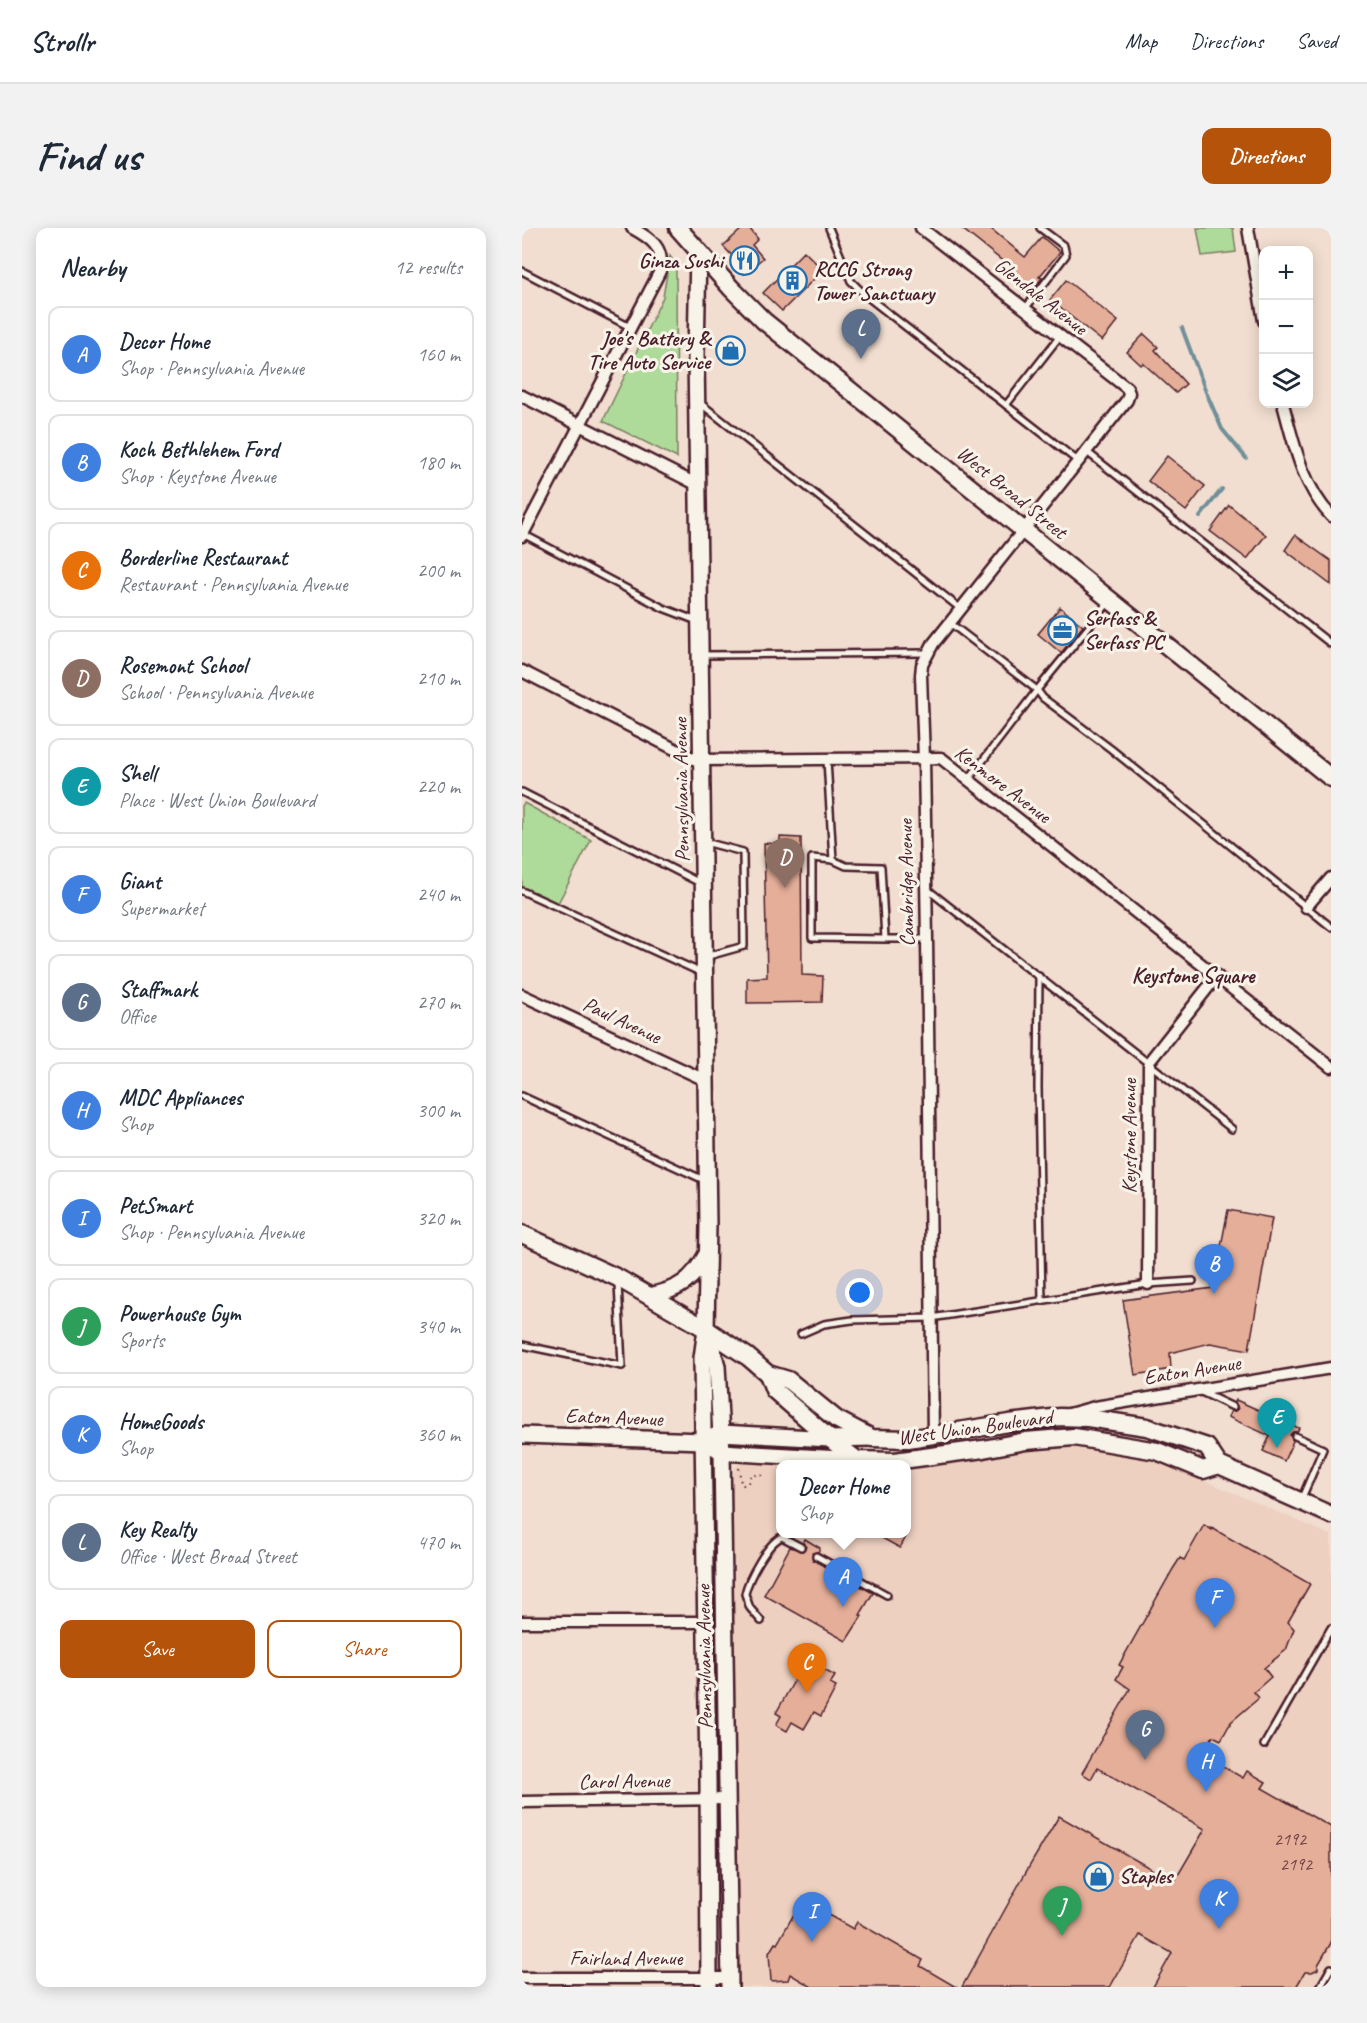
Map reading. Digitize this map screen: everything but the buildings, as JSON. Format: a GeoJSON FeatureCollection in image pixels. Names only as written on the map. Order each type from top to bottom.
{"type":"FeatureCollection","features":[{"type":"Feature","properties":{"kind":"main road","name":"West Broad Street"},"geometry":{"type":"LineString","coordinates":[[678,228],[731,288],[764,321],[1331,778]]}},
{"type":"Feature","properties":{"kind":"main road","name":"West Union Boulevard"},"geometry":{"type":"LineString","coordinates":[[522,1234],[618,1278],[706,1329],[748,1357],[768,1374],[788,1380],[836,1419],[872,1438],[908,1439],[1060,1417],[1088,1418],[1147,1427],[1207,1447],[1219,1466],[1331,1515]]}},
{"type":"Feature","properties":{"kind":"main road","name":"West Union Boulevard"},"geometry":{"type":"LineString","coordinates":[[768,1374],[774,1390],[857,1460]]}},
{"type":"Feature","properties":{"kind":"main road","name":"West Union Boulevard"},"geometry":{"type":"LineString","coordinates":[[902,1460],[1026,1441],[1074,1437],[1156,1451],[1203,1470],[1219,1466]]}},
{"type":"Feature","properties":{"kind":"street"},"geometry":{"type":"LineString","coordinates":[[522,534],[662,264],[657,246],[651,238],[632,228]]}},
{"type":"Feature","properties":{"kind":"street"},"geometry":{"type":"LineString","coordinates":[[692,228],[698,251]]}},
{"type":"Feature","properties":{"kind":"street","name":"Glendale Avenue"},"geometry":{"type":"LineString","coordinates":[[921,228],[1126,388],[1129,393],[1127,400]]}},
{"type":"Feature","properties":{"kind":"street"},"geometry":{"type":"LineString","coordinates":[[1248,228],[1260,300]]}},
{"type":"Feature","properties":{"kind":"street","name":"Pennsylvania Avenue"},"geometry":{"type":"LineString","coordinates":[[698,251],[697,400],[707,1182],[706,1329],[702,1358],[709,1982]]}},
{"type":"Feature","properties":{"kind":"street"},"geometry":{"type":"LineString","coordinates":[[522,396],[698,485]]}},
{"type":"Feature","properties":{"kind":"street","name":"Cambridge Avenue"},"geometry":{"type":"LineString","coordinates":[[933,1436],[922,665],[927,653],[950,623],[1127,400]]}},
{"type":"Feature","properties":{"kind":"street"},"geometry":{"type":"LineString","coordinates":[[1284,408],[1305,478],[1320,504],[1331,516]]}},
{"type":"Feature","properties":{"kind":"street","name":"Kenmore Avenue"},"geometry":{"type":"LineString","coordinates":[[522,671],[696,760],[941,758],[1331,1067]]}},
{"type":"Feature","properties":{"kind":"street"},"geometry":{"type":"LineString","coordinates":[[1306,907],[1331,878]]}},
{"type":"Feature","properties":{"kind":"street","name":"Keystone Avenue"},"geometry":{"type":"LineString","coordinates":[[1148,1284],[1149,1062],[1217,976]]}},
{"type":"Feature","properties":{"kind":"street","name":"Paul Avenue"},"geometry":{"type":"LineString","coordinates":[[522,995],[705,1080]]}},
{"type":"Feature","properties":{"kind":"street"},"geometry":{"type":"LineString","coordinates":[[648,1296],[669,1291],[688,1281],[707,1254]]}},
{"type":"Feature","properties":{"kind":"street","name":"Pennsylvania Avenue"},"geometry":{"type":"LineString","coordinates":[[706,1329],[717,1366],[722,1452],[730,1982]]}},
{"type":"Feature","properties":{"kind":"street","name":"Eaton Avenue"},"geometry":{"type":"LineString","coordinates":[[1060,1417],[1078,1410],[1331,1368]]}},
{"type":"Feature","properties":{"kind":"street","name":"Eaton Avenue"},"geometry":{"type":"LineString","coordinates":[[522,1435],[704,1441],[721,1433],[830,1439],[872,1438]]}},
{"type":"Feature","properties":{"kind":"street","name":"Eaton Avenue"},"geometry":{"type":"LineString","coordinates":[[704,1441],[722,1452],[857,1460]]}},
{"type":"Feature","properties":{"kind":"street"},"geometry":{"type":"LineString","coordinates":[[522,1622],[706,1622]]}},
{"type":"Feature","properties":{"kind":"street","name":"Carol Avenue"},"geometry":{"type":"LineString","coordinates":[[522,1802],[726,1799]]}},
{"type":"Feature","properties":{"kind":"street","name":"Fairland Avenue"},"geometry":{"type":"LineString","coordinates":[[522,1978],[730,1982]]}},
{"type":"Feature","properties":{"kind":"lane"},"geometry":{"type":"LineString","coordinates":[[829,228],[851,281],[874,302],[1079,462]]}},
{"type":"Feature","properties":{"kind":"lane"},"geometry":{"type":"LineString","coordinates":[[1024,309],[1066,255],[1064,246],[1040,228]]}},
{"type":"Feature","properties":{"kind":"lane"},"geometry":{"type":"LineString","coordinates":[[522,271],[631,327]]}},
{"type":"Feature","properties":{"kind":"lane"},"geometry":{"type":"LineString","coordinates":[[1006,405],[1060,336]]}},
{"type":"Feature","properties":{"kind":"lane"},"geometry":{"type":"LineString","coordinates":[[697,400],[962,609]]}},
{"type":"Feature","properties":{"kind":"lane"},"geometry":{"type":"LineString","coordinates":[[1087,452],[1331,644]]}},
{"type":"Feature","properties":{"kind":"lane"},"geometry":{"type":"LineString","coordinates":[[522,534],[663,608],[700,622]]}},
{"type":"Feature","properties":{"kind":"lane"},"geometry":{"type":"LineString","coordinates":[[968,780],[1110,600]]}},
{"type":"Feature","properties":{"kind":"lane"},"geometry":{"type":"LineString","coordinates":[[950,623],[1111,749],[1331,927]]}},
{"type":"Feature","properties":{"kind":"lane"},"geometry":{"type":"LineString","coordinates":[[700,655],[927,653]]}},
{"type":"Feature","properties":{"kind":"lane"},"geometry":{"type":"LineString","coordinates":[[827,760],[833,860]]}},
{"type":"Feature","properties":{"kind":"lane"},"geometry":{"type":"LineString","coordinates":[[522,792],[702,884]]}},
{"type":"Feature","properties":{"kind":"lane"},"geometry":{"type":"LineString","coordinates":[[702,842],[743,852],[744,946],[703,958]]}},
{"type":"Feature","properties":{"kind":"lane"},"geometry":{"type":"LineString","coordinates":[[885,939],[881,867],[846,866],[833,860],[812,858],[812,938],[885,939],[927,939]]}},
{"type":"Feature","properties":{"kind":"lane"},"geometry":{"type":"LineString","coordinates":[[926,888],[1232,1129]]}},
{"type":"Feature","properties":{"kind":"lane"},"geometry":{"type":"LineString","coordinates":[[522,891],[704,974]]}},
{"type":"Feature","properties":{"kind":"lane"},"geometry":{"type":"LineString","coordinates":[[1039,976],[1038,1086],[1042,1301]]}},
{"type":"Feature","properties":{"kind":"lane"},"geometry":{"type":"LineString","coordinates":[[522,1096],[707,1182]]}},
{"type":"Feature","properties":{"kind":"lane"},"geometry":{"type":"LineString","coordinates":[[522,1345],[622,1366],[618,1278]]}},
{"type":"Feature","properties":{"kind":"lane"},"geometry":{"type":"LineString","coordinates":[[801,1334],[824,1324],[852,1320],[931,1318],[1148,1284],[1193,1281]]}},
{"type":"Feature","properties":{"kind":"lane"},"geometry":{"type":"LineString","coordinates":[[1198,1391],[1233,1407]]}},
{"type":"Feature","properties":{"kind":"lane"},"geometry":{"type":"LineString","coordinates":[[1295,1436],[1323,1449],[1300,1501]]}},
{"type":"Feature","properties":{"kind":"lane"},"geometry":{"type":"LineString","coordinates":[[761,1621],[750,1608],[745,1594],[766,1552],[773,1542],[780,1538]]}},
{"type":"Feature","properties":{"kind":"lane"},"geometry":{"type":"LineString","coordinates":[[784,1538],[801,1547]]}},
{"type":"Feature","properties":{"kind":"lane"},"geometry":{"type":"LineString","coordinates":[[816,1556],[887,1595]]}},
{"type":"Feature","properties":{"kind":"lane"},"geometry":{"type":"LineString","coordinates":[[1264,1744],[1331,1628]]}},
{"type":"Feature","properties":{"kind":"lane"},"geometry":{"type":"LineString","coordinates":[[1320,1987],[1331,1968]]}},
{"type":"Feature","properties":{"kind":"path"},"geometry":{"type":"LineString","coordinates":[[738,1463],[742,1485],[747,1484],[752,1475],[764,1475]]}},
{"type":"Feature","properties":{"kind":"shaded area"},"geometry":{"type":"Polygon","coordinates":[[[1077,1444],[1134,1452],[1331,1535],[1331,1987],[734,1987],[731,1487],[735,1467],[741,1462],[776,1462],[776,1538],[911,1538],[911,1467],[941,1464],[1038,1447],[1077,1444]]]}},
{"type":"Feature","properties":{"kind":"green space"},"geometry":{"type":"Polygon","coordinates":[[[1197,228],[1233,228],[1236,252],[1202,256],[1197,228]]]}},
{"type":"Feature","properties":{"kind":"green space"},"geometry":{"type":"Polygon","coordinates":[[[670,256],[676,265],[677,458],[603,421],[663,297],[670,256]]]}},
{"type":"Feature","properties":{"kind":"green space"},"geometry":{"type":"Polygon","coordinates":[[[524,803],[591,840],[557,905],[522,888],[522,806],[524,803]]]}},
{"type":"Feature","properties":{"kind":"waterway"},"geometry":{"type":"LineString","coordinates":[[1182,328],[1222,429],[1246,458]]}},
{"type":"Feature","properties":{"kind":"waterway"},"geometry":{"type":"LineString","coordinates":[[1200,517],[1222,489]]}},
{"type":"Feature","properties":{"kind":"place","name":"Ginza Sushi"},"geometry":{"type":"Point","coordinates":[744,261]}},
{"type":"Feature","properties":{"kind":"place","name":"RCCG Strong Tower Sanctuary"},"geometry":{"type":"Point","coordinates":[793,281]}},
{"type":"Feature","properties":{"kind":"place","name":"Joe's Battery & Tire Auto Service"},"geometry":{"type":"Point","coordinates":[731,350]}},
{"type":"Feature","properties":{"kind":"place","name":"Key Realty"},"geometry":{"type":"Point","coordinates":[861,359]}},
{"type":"Feature","properties":{"kind":"place","name":"Serfass & Serfass PC"},"geometry":{"type":"Point","coordinates":[1063,630]}},
{"type":"Feature","properties":{"kind":"place","name":"Rosemont School"},"geometry":{"type":"Point","coordinates":[785,888]}},
{"type":"Feature","properties":{"kind":"place","name":"Koch Bethlehem Ford"},"geometry":{"type":"Point","coordinates":[1214,1294]}},
{"type":"Feature","properties":{"kind":"place","name":"Shell"},"geometry":{"type":"Point","coordinates":[1277,1448]}},
{"type":"Feature","properties":{"kind":"place","name":"Decor Home"},"geometry":{"type":"Point","coordinates":[843,1607]}},
{"type":"Feature","properties":{"kind":"place","name":"Giant"},"geometry":{"type":"Point","coordinates":[1215,1628]}},
{"type":"Feature","properties":{"kind":"place","name":"Borderline Restaurant"},"geometry":{"type":"Point","coordinates":[807,1693]}},
{"type":"Feature","properties":{"kind":"place","name":"Staffmark"},"geometry":{"type":"Point","coordinates":[1145,1760]}},
{"type":"Feature","properties":{"kind":"place","name":"MDC Appliances"},"geometry":{"type":"Point","coordinates":[1206,1792]}},
{"type":"Feature","properties":{"kind":"place","name":"Staples"},"geometry":{"type":"Point","coordinates":[1098,1876]}},
{"type":"Feature","properties":{"kind":"place","name":"HomeGoods"},"geometry":{"type":"Point","coordinates":[1219,1929]}},
{"type":"Feature","properties":{"kind":"place","name":"Powerhouse Gym"},"geometry":{"type":"Point","coordinates":[1062,1936]}},
{"type":"Feature","properties":{"kind":"place","name":"PetSmart"},"geometry":{"type":"Point","coordinates":[812,1942]}},
{"type":"Feature","properties":{"kind":"district","name":"Keystone Square"},"geometry":{"type":"Point","coordinates":[1193,976]}}]}
